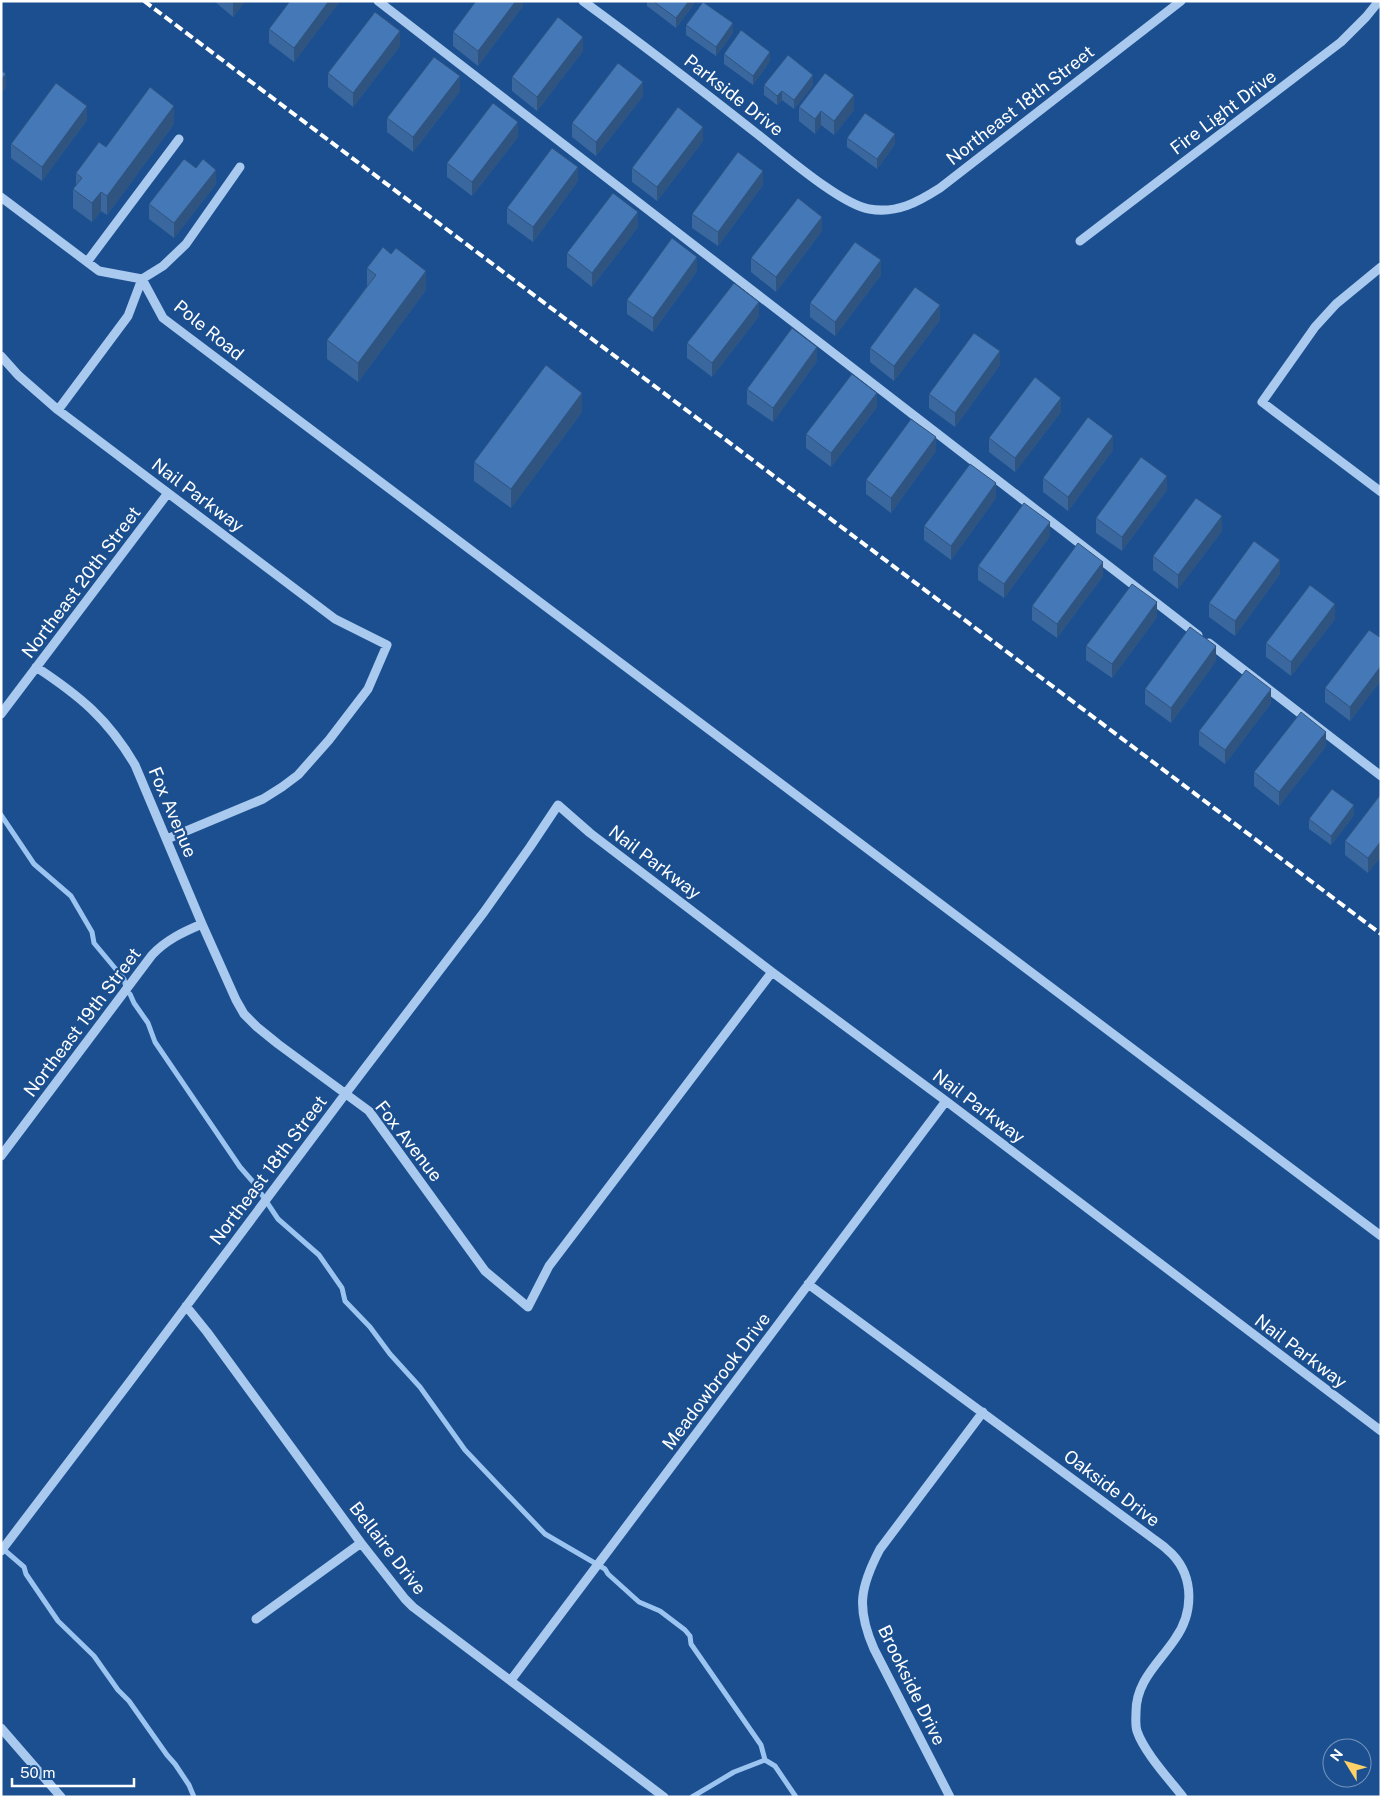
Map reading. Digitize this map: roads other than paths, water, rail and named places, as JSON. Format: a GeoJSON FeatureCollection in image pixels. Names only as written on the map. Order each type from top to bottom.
{"type":"FeatureCollection","features":[{"type":"Feature","properties":{"kind":"street"},"geometry":{"type":"LineString","coordinates":[[378,1],[1381,776]]}},
{"type":"Feature","properties":{"kind":"street","name":"Parkside Drive"},"geometry":{"type":"LineString","coordinates":[[583,1],[658,56],[817,180],[847,200],[868,209]]}},
{"type":"Feature","properties":{"kind":"street","name":"Northeast 18th Street"},"geometry":{"type":"LineString","coordinates":[[868,209],[899,209],[913,204],[934,191],[1181,1]]}},
{"type":"Feature","properties":{"kind":"street","name":"Fire Light Drive"},"geometry":{"type":"LineString","coordinates":[[1080,241],[1341,42],[1366,18],[1379,1]]}},
{"type":"Feature","properties":{"kind":"street"},"geometry":{"type":"LineString","coordinates":[[87,262],[179,139]]}},
{"type":"Feature","properties":{"kind":"street"},"geometry":{"type":"LineString","coordinates":[[58,410],[128,316],[142,279],[163,266],[186,244],[240,168]]}},
{"type":"Feature","properties":{"kind":"street"},"geometry":{"type":"LineString","coordinates":[[1,197],[99,270],[142,279]]}},
{"type":"Feature","properties":{"kind":"street"},"geometry":{"type":"LineString","coordinates":[[1381,267],[1336,304],[1315,328],[1262,402],[1381,492]]}},
{"type":"Feature","properties":{"kind":"street","name":"Pole Road"},"geometry":{"type":"LineString","coordinates":[[142,279],[163,318],[1381,1236]]}},
{"type":"Feature","properties":{"kind":"street","name":"Nail Parkway"},"geometry":{"type":"LineString","coordinates":[[1,356],[18,375],[58,410],[335,619],[388,645],[368,689],[329,740],[298,775],[282,788],[263,799],[167,839]]}},
{"type":"Feature","properties":{"kind":"street","name":"Northeast 20th Street"},"geometry":{"type":"LineString","coordinates":[[1,714],[168,493]]}},
{"type":"Feature","properties":{"kind":"street","name":"Fox Avenue"},"geometry":{"type":"LineString","coordinates":[[36,667],[81,698],[110,727],[122,743],[135,765],[202,924],[244,1014],[278,1044],[369,1111],[485,1271],[528,1307],[550,1266],[772,972]]}},
{"type":"Feature","properties":{"kind":"street","name":"Northeast 18th Street"},"geometry":{"type":"LineString","coordinates":[[1,1552],[484,912],[558,805]]}},
{"type":"Feature","properties":{"kind":"street","name":"Nail Parkway"},"geometry":{"type":"LineString","coordinates":[[558,805],[590,833],[772,972],[1381,1431]]}},
{"type":"Feature","properties":{"kind":"street","name":"Northeast 19th Street"},"geometry":{"type":"LineString","coordinates":[[1,1156],[104,1018],[161,946],[173,937],[202,924]]}},
{"type":"Feature","properties":{"kind":"street","name":"Meadowbrook Drive"},"geometry":{"type":"LineString","coordinates":[[511,1680],[946,1102]]}},
{"type":"Feature","properties":{"kind":"street","name":"Oakside Drive"},"geometry":{"type":"LineString","coordinates":[[808,1284],[1173,1554],[1185,1574],[1189,1600],[1187,1614],[1176,1638],[1144,1680],[1139,1690],[1136,1702],[1136,1722],[1137,1731],[1149,1752],[1183,1797]]}},
{"type":"Feature","properties":{"kind":"street","name":"Bellaire Drive"},"geometry":{"type":"LineString","coordinates":[[186,1306],[361,1543],[413,1608],[660,1794]]}},
{"type":"Feature","properties":{"kind":"street","name":"Brookside Drive"},"geometry":{"type":"LineString","coordinates":[[950,1797],[866,1632],[861,1602],[867,1574],[880,1549],[983,1412]]}},
{"type":"Feature","properties":{"kind":"street"},"geometry":{"type":"LineString","coordinates":[[256,1619],[361,1543]]}},
{"type":"Feature","properties":{"kind":"street"},"geometry":{"type":"LineString","coordinates":[[1,1728],[61,1797]]}},
{"type":"Feature","properties":{"kind":"waterway"},"geometry":{"type":"LineString","coordinates":[[1,815],[34,864],[71,896],[92,932],[94,943],[124,979],[127,992],[148,1023],[155,1042],[240,1167],[254,1183],[278,1219],[319,1255],[342,1288],[345,1301],[370,1327],[390,1354],[420,1387],[465,1450],[545,1534],[605,1569],[639,1602],[660,1611],[685,1630],[690,1636],[691,1644],[761,1745],[765,1760],[775,1766],[796,1797]]}},
{"type":"Feature","properties":{"kind":"waterway"},"geometry":{"type":"LineString","coordinates":[[2,1548],[24,1567],[26,1574],[58,1621],[94,1656],[118,1690],[129,1701],[175,1764],[189,1785],[194,1797]]}},
{"type":"Feature","properties":{"kind":"waterway"},"geometry":{"type":"LineString","coordinates":[[692,1797],[734,1772],[765,1760]]}},
{"type":"Feature","properties":{"kind":"railway"},"geometry":{"type":"LineString","coordinates":[[144,1],[1381,934]]}}]}
